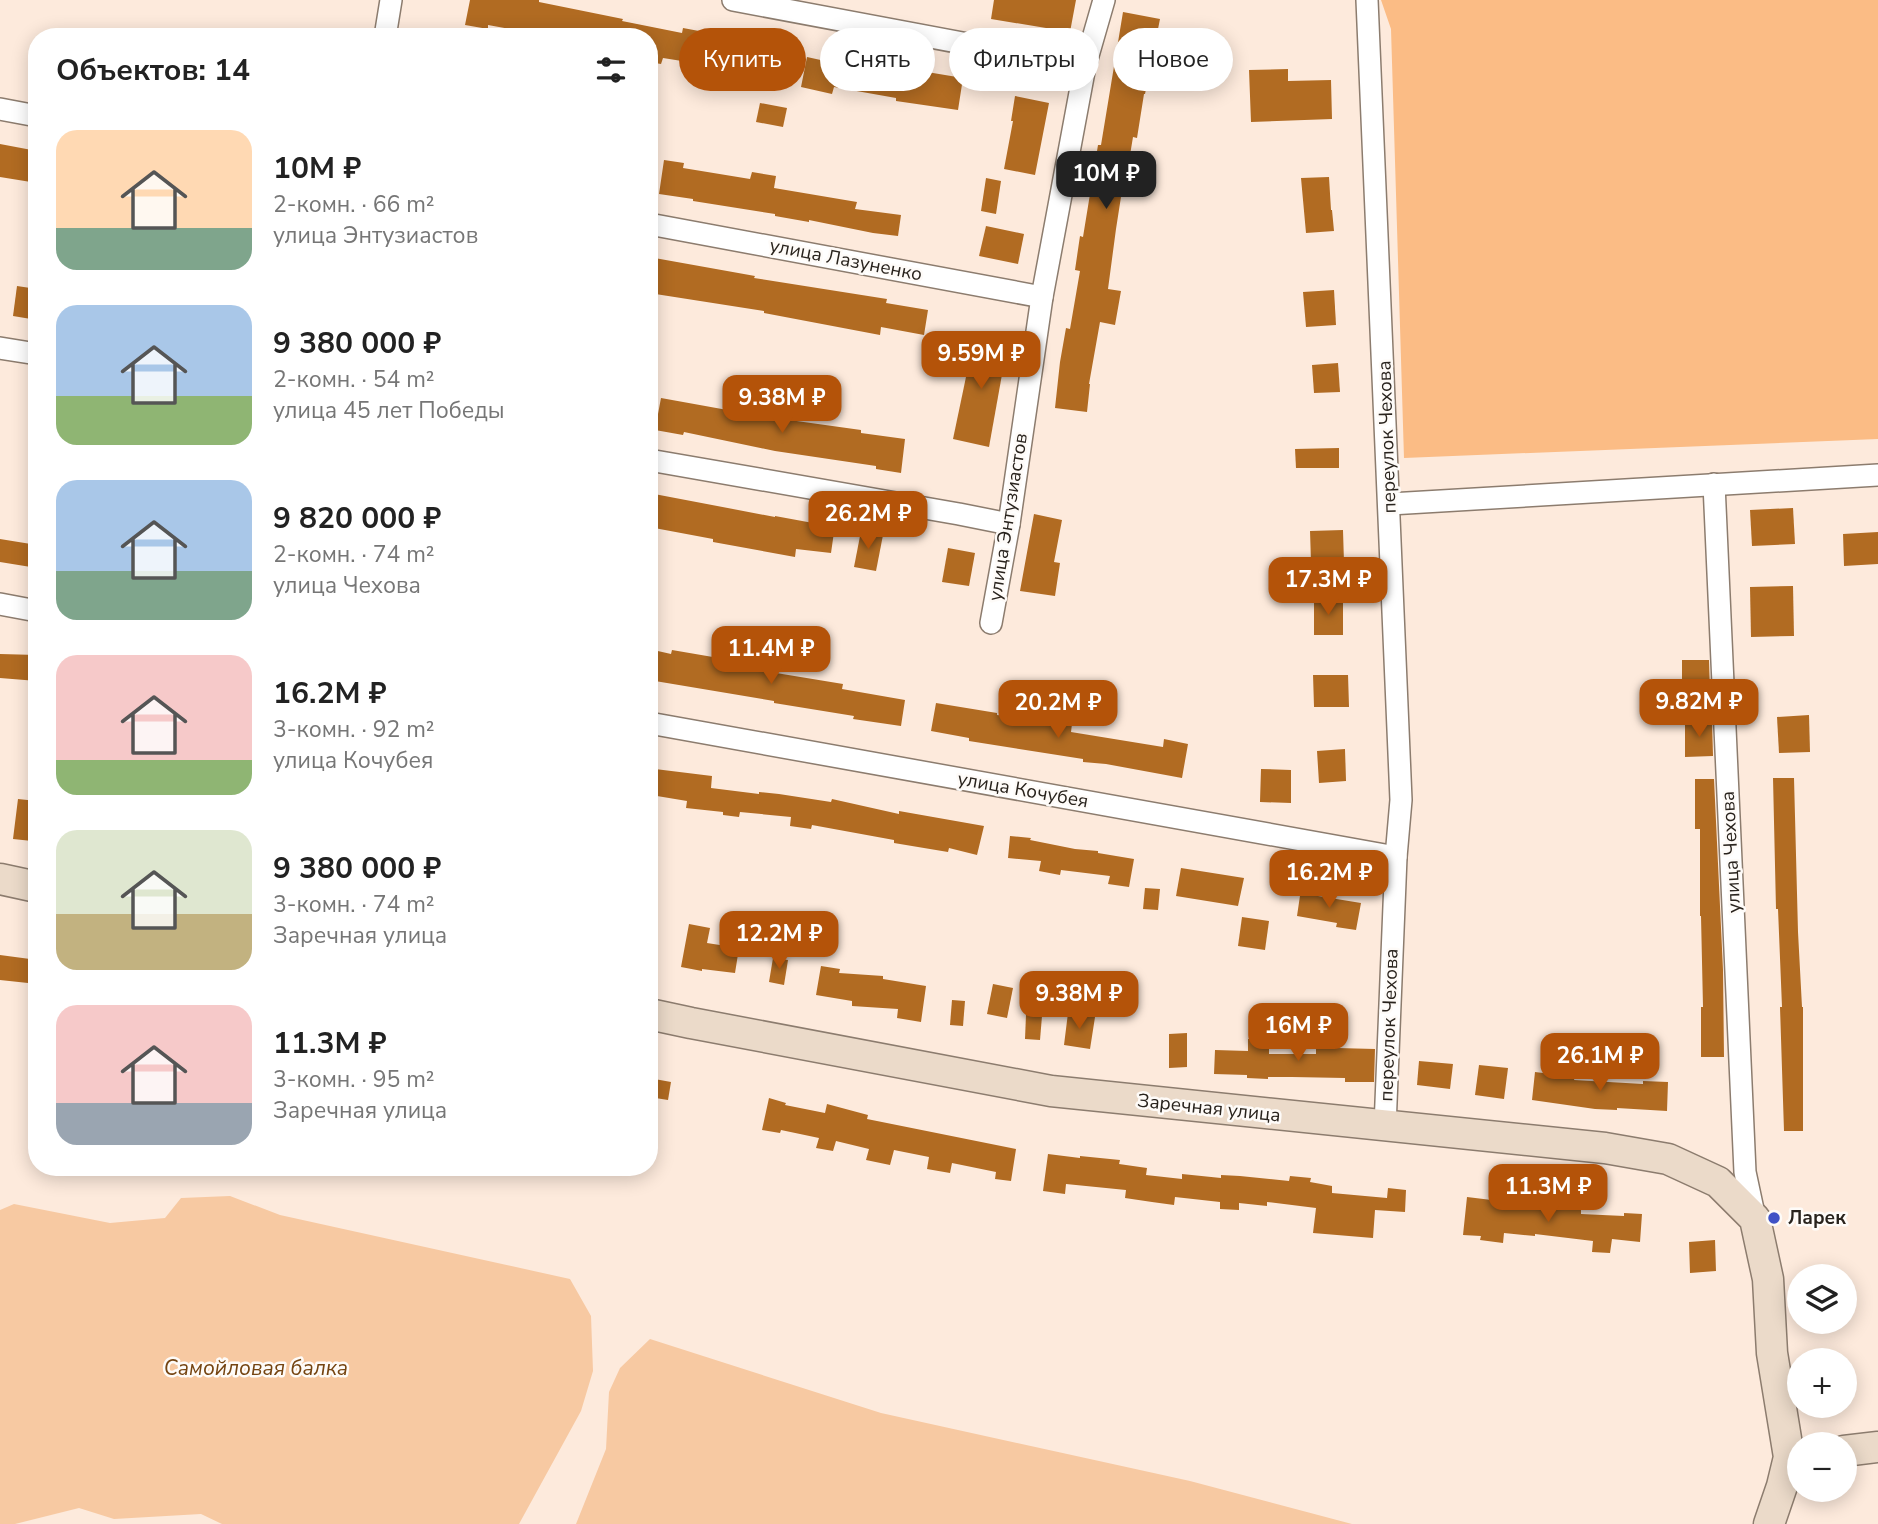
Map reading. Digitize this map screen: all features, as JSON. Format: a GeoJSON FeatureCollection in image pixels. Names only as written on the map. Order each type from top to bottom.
{"type":"FeatureCollection","features":[{"type":"Feature","properties":{"kind":"main road"},"geometry":{"type":"LineString","coordinates":[[0,879],[28,885]]}},
{"type":"Feature","properties":{"kind":"main road","name":"Заречная улица"},"geometry":{"type":"LineString","coordinates":[[658,1016],[1051,1091],[1605,1148],[1668,1159],[1718,1182],[1755,1219]]}},
{"type":"Feature","properties":{"kind":"main road"},"geometry":{"type":"LineString","coordinates":[[1755,1219],[1768,1279],[1772,1353],[1789,1432]]}},
{"type":"Feature","properties":{"kind":"main road"},"geometry":{"type":"LineString","coordinates":[[1857,1449],[1878,1447]]}},
{"type":"Feature","properties":{"kind":"main road"},"geometry":{"type":"LineString","coordinates":[[1769,1524],[1787,1474]]}},
{"type":"Feature","properties":{"kind":"street"},"geometry":{"type":"LineString","coordinates":[[386,28],[391,0]]}},
{"type":"Feature","properties":{"kind":"street"},"geometry":{"type":"LineString","coordinates":[[733,0],[949,40]]}},
{"type":"Feature","properties":{"kind":"street","name":"улица Энтузиастов"},"geometry":{"type":"LineString","coordinates":[[1096,28],[1104,0]]}},
{"type":"Feature","properties":{"kind":"street","name":"переулок Чехова"},"geometry":{"type":"LineString","coordinates":[[1367,0],[1401,800],[1396,858],[1385,1127]]}},
{"type":"Feature","properties":{"kind":"street","name":"улица Энтузиастов"},"geometry":{"type":"LineString","coordinates":[[991,622],[1009,524],[1042,297],[1080,91]]}},
{"type":"Feature","properties":{"kind":"street"},"geometry":{"type":"LineString","coordinates":[[0,109],[28,114]]}},
{"type":"Feature","properties":{"kind":"street","name":"улица Лазуненко"},"geometry":{"type":"LineString","coordinates":[[658,226],[1042,297]]}},
{"type":"Feature","properties":{"kind":"street"},"geometry":{"type":"LineString","coordinates":[[0,348],[28,353]]}},
{"type":"Feature","properties":{"kind":"street"},"geometry":{"type":"LineString","coordinates":[[658,462],[1009,524]]}},
{"type":"Feature","properties":{"kind":"street"},"geometry":{"type":"LineString","coordinates":[[1390,504],[1878,475]]}},
{"type":"Feature","properties":{"kind":"street","name":"улица Чехова"},"geometry":{"type":"LineString","coordinates":[[1714,484],[1745,1172],[1755,1219]]}},
{"type":"Feature","properties":{"kind":"street"},"geometry":{"type":"LineString","coordinates":[[0,604],[28,609]]}},
{"type":"Feature","properties":{"kind":"street","name":"улица Кочубея"},"geometry":{"type":"LineString","coordinates":[[658,725],[1396,858]]}},
{"type":"Feature","properties":{"kind":"shaded area"},"geometry":{"type":"Polygon","coordinates":[[[1381,0],[1878,0],[1878,439],[1404,458],[1391,29],[1381,0]]]}},
{"type":"Feature","properties":{"kind":"water","name":"Самойловая балка"},"geometry":{"type":"Polygon","coordinates":[[[230,1196],[280,1215],[570,1279],[591,1316],[593,1371],[581,1411],[519,1524],[222,1524],[201,1514],[114,1519],[79,1508],[15,1524],[0,1524],[0,1210],[14,1204],[110,1223],[165,1218],[181,1198],[230,1196]]]}},
{"type":"Feature","properties":{"kind":"water"},"geometry":{"type":"Polygon","coordinates":[[[650,1339],[881,1413],[1190,1481],[1352,1524],[576,1524],[606,1449],[609,1392],[620,1368],[650,1339]]]}},
{"type":"Feature","properties":{"kind":"building"},"geometry":{"type":"Polygon","coordinates":[[[470,0],[539,0],[657,28],[505,28],[488,25],[488,28],[465,25],[470,0]]]}},
{"type":"Feature","properties":{"kind":"building"},"geometry":{"type":"Polygon","coordinates":[[[994,0],[1076,0],[1071,28],[1046,28],[991,19],[994,0]]]}},
{"type":"Feature","properties":{"kind":"building"},"geometry":{"type":"Polygon","coordinates":[[[1123,12],[1160,19],[1158,28],[1120,28],[1123,12]]]}},
{"type":"Feature","properties":{"kind":"building"},"geometry":{"type":"Polygon","coordinates":[[[658,28],[679,32],[679,61],[663,58],[661,64],[658,64],[658,28]]]}},
{"type":"Feature","properties":{"kind":"building"},"geometry":{"type":"Polygon","coordinates":[[[807,57],[820,60],[820,91],[833,91],[832,94],[806,88],[807,57]]]}},
{"type":"Feature","properties":{"kind":"building"},"geometry":{"type":"Polygon","coordinates":[[[1288,69],[1288,81],[1331,80],[1332,119],[1251,122],[1249,70],[1288,69]]]}},
{"type":"Feature","properties":{"kind":"building"},"geometry":{"type":"Polygon","coordinates":[[[1113,72],[1113,91],[1146,91],[1137,138],[1133,137],[1125,185],[1123,184],[1108,289],[1121,291],[1115,325],[1100,322],[1087,412],[1055,408],[1066,328],[1070,329],[1080,271],[1075,270],[1080,236],[1083,237],[1098,145],[1101,145],[1113,72]]]}},
{"type":"Feature","properties":{"kind":"building"},"geometry":{"type":"Polygon","coordinates":[[[935,73],[949,76],[949,91],[961,91],[958,110],[896,101],[896,98],[857,91],[935,91],[935,73]]]}},
{"type":"Feature","properties":{"kind":"building"},"geometry":{"type":"Polygon","coordinates":[[[1015,96],[1049,103],[1035,175],[1004,169],[1015,96]]]}},
{"type":"Feature","properties":{"kind":"building"},"geometry":{"type":"Polygon","coordinates":[[[760,103],[787,108],[783,127],[756,122],[760,103]]]}},
{"type":"Feature","properties":{"kind":"building"},"geometry":{"type":"Polygon","coordinates":[[[0,144],[28,149],[28,182],[0,177],[0,144]]]}},
{"type":"Feature","properties":{"kind":"building"},"geometry":{"type":"Polygon","coordinates":[[[664,160],[684,163],[683,168],[750,179],[752,172],[776,176],[774,188],[857,202],[855,209],[901,215],[898,236],[659,194],[664,160]]]}},
{"type":"Feature","properties":{"kind":"building"},"geometry":{"type":"Polygon","coordinates":[[[1329,177],[1334,231],[1306,233],[1301,178],[1329,177]]]}},
{"type":"Feature","properties":{"kind":"building"},"geometry":{"type":"Polygon","coordinates":[[[986,178],[1001,181],[996,214],[981,211],[986,178]]]}},
{"type":"Feature","properties":{"kind":"building"},"geometry":{"type":"Polygon","coordinates":[[[986,226],[1024,234],[1018,264],[979,256],[986,226]]]}},
{"type":"Feature","properties":{"kind":"building"},"geometry":{"type":"Polygon","coordinates":[[[658,259],[755,276],[754,278],[887,299],[886,303],[928,310],[924,335],[881,327],[880,335],[764,311],[658,294],[658,259]]]}},
{"type":"Feature","properties":{"kind":"building"},"geometry":{"type":"Polygon","coordinates":[[[17,286],[28,288],[28,318],[13,316],[17,286]]]}},
{"type":"Feature","properties":{"kind":"building"},"geometry":{"type":"Polygon","coordinates":[[[1334,290],[1336,325],[1306,327],[1303,292],[1334,290]]]}},
{"type":"Feature","properties":{"kind":"building"},"geometry":{"type":"Polygon","coordinates":[[[975,334],[1008,341],[989,447],[953,439],[975,334]]]}},
{"type":"Feature","properties":{"kind":"building"},"geometry":{"type":"Polygon","coordinates":[[[1338,363],[1340,392],[1314,393],[1312,365],[1338,363]]]}},
{"type":"Feature","properties":{"kind":"building"},"geometry":{"type":"Polygon","coordinates":[[[661,398],[755,415],[756,410],[775,414],[775,418],[905,439],[901,473],[876,469],[876,466],[775,451],[684,432],[683,435],[658,431],[661,398]]]}},
{"type":"Feature","properties":{"kind":"building"},"geometry":{"type":"Polygon","coordinates":[[[1339,448],[1339,468],[1296,468],[1295,449],[1339,448]]]}},
{"type":"Feature","properties":{"kind":"building"},"geometry":{"type":"Polygon","coordinates":[[[658,495],[775,517],[835,525],[831,553],[796,549],[795,557],[713,542],[713,539],[658,529],[658,495]]]}},
{"type":"Feature","properties":{"kind":"building"},"geometry":{"type":"Polygon","coordinates":[[[1793,508],[1795,544],[1752,546],[1750,510],[1793,508]]]}},
{"type":"Feature","properties":{"kind":"building"},"geometry":{"type":"Polygon","coordinates":[[[1034,514],[1062,520],[1054,562],[1060,563],[1055,596],[1020,591],[1034,514]]]}},
{"type":"Feature","properties":{"kind":"building"},"geometry":{"type":"Polygon","coordinates":[[[1343,530],[1344,563],[1311,563],[1310,531],[1343,530]]]}},
{"type":"Feature","properties":{"kind":"building"},"geometry":{"type":"Polygon","coordinates":[[[861,531],[883,535],[876,571],[854,567],[861,531]]]}},
{"type":"Feature","properties":{"kind":"building"},"geometry":{"type":"Polygon","coordinates":[[[1878,532],[1878,564],[1844,566],[1843,534],[1878,532]]]}},
{"type":"Feature","properties":{"kind":"building"},"geometry":{"type":"Polygon","coordinates":[[[0,539],[28,544],[28,567],[0,562],[0,539]]]}},
{"type":"Feature","properties":{"kind":"building"},"geometry":{"type":"Polygon","coordinates":[[[948,548],[975,553],[969,586],[942,582],[948,548]]]}},
{"type":"Feature","properties":{"kind":"building"},"geometry":{"type":"Polygon","coordinates":[[[1793,586],[1794,636],[1751,637],[1750,587],[1793,586]]]}},
{"type":"Feature","properties":{"kind":"building"},"geometry":{"type":"Polygon","coordinates":[[[1314,599],[1343,599],[1343,635],[1314,635],[1314,599]]]}},
{"type":"Feature","properties":{"kind":"building"},"geometry":{"type":"Polygon","coordinates":[[[672,650],[742,662],[743,659],[765,663],[764,671],[843,684],[842,689],[905,700],[901,726],[853,719],[854,716],[658,682],[658,651],[671,654],[672,650]]]}},
{"type":"Feature","properties":{"kind":"building"},"geometry":{"type":"Polygon","coordinates":[[[0,654],[28,655],[28,680],[0,678],[0,654]]]}},
{"type":"Feature","properties":{"kind":"building"},"geometry":{"type":"Polygon","coordinates":[[[1682,660],[1709,660],[1710,693],[1682,693],[1682,660]]]}},
{"type":"Feature","properties":{"kind":"building"},"geometry":{"type":"Polygon","coordinates":[[[1313,675],[1348,675],[1349,707],[1314,707],[1313,675]]]}},
{"type":"Feature","properties":{"kind":"building"},"geometry":{"type":"Polygon","coordinates":[[[936,703],[997,715],[1072,724],[1071,732],[1163,747],[1164,739],[1188,744],[1182,778],[969,741],[969,738],[931,731],[936,703]]]}},
{"type":"Feature","properties":{"kind":"building"},"geometry":{"type":"Polygon","coordinates":[[[1809,715],[1810,752],[1779,753],[1777,717],[1809,715]]]}},
{"type":"Feature","properties":{"kind":"building"},"geometry":{"type":"Polygon","coordinates":[[[1712,720],[1713,756],[1685,757],[1685,721],[1712,720]]]}},
{"type":"Feature","properties":{"kind":"building"},"geometry":{"type":"Polygon","coordinates":[[[1345,749],[1346,781],[1319,783],[1317,751],[1345,749]]]}},
{"type":"Feature","properties":{"kind":"building"},"geometry":{"type":"Polygon","coordinates":[[[658,769],[712,776],[711,788],[831,802],[832,799],[899,814],[899,811],[984,826],[977,855],[949,848],[948,852],[894,843],[894,840],[812,825],[811,829],[790,826],[791,817],[740,812],[739,817],[723,815],[723,812],[686,808],[687,801],[658,796],[658,769]]]}},
{"type":"Feature","properties":{"kind":"building"},"geometry":{"type":"Polygon","coordinates":[[[1261,769],[1291,770],[1291,803],[1260,802],[1261,769]]]}},
{"type":"Feature","properties":{"kind":"building"},"geometry":{"type":"Polygon","coordinates":[[[1773,778],[1794,778],[1803,1007],[1803,1131],[1784,1131],[1773,778]]]}},
{"type":"Feature","properties":{"kind":"building"},"geometry":{"type":"Polygon","coordinates":[[[1695,779],[1714,779],[1723,970],[1724,1057],[1701,1057],[1703,1007],[1700,829],[1695,829],[1695,779]]]}},
{"type":"Feature","properties":{"kind":"building"},"geometry":{"type":"Polygon","coordinates":[[[18,799],[28,800],[28,841],[13,839],[18,799]]]}},
{"type":"Feature","properties":{"kind":"building"},"geometry":{"type":"Polygon","coordinates":[[[1010,836],[1134,859],[1129,887],[1108,884],[1110,876],[1061,870],[1060,875],[1039,871],[1041,861],[1008,858],[1010,836]]]}},
{"type":"Feature","properties":{"kind":"building"},"geometry":{"type":"Polygon","coordinates":[[[1181,868],[1244,878],[1238,906],[1176,896],[1181,868]]]}},
{"type":"Feature","properties":{"kind":"building"},"geometry":{"type":"Polygon","coordinates":[[[1145,888],[1160,889],[1158,910],[1143,909],[1145,888]]]}},
{"type":"Feature","properties":{"kind":"building"},"geometry":{"type":"Polygon","coordinates":[[[1301,889],[1319,892],[1318,896],[1361,903],[1356,930],[1336,927],[1337,923],[1297,916],[1301,889]]]}},
{"type":"Feature","properties":{"kind":"building"},"geometry":{"type":"Polygon","coordinates":[[[1242,917],[1269,921],[1265,950],[1238,946],[1242,917]]]}},
{"type":"Feature","properties":{"kind":"building"},"geometry":{"type":"Polygon","coordinates":[[[689,924],[710,928],[707,943],[739,948],[735,973],[681,967],[689,924]]]}},
{"type":"Feature","properties":{"kind":"building"},"geometry":{"type":"Polygon","coordinates":[[[0,955],[28,959],[28,983],[0,980],[0,955]]]}},
{"type":"Feature","properties":{"kind":"building"},"geometry":{"type":"Polygon","coordinates":[[[773,958],[788,960],[784,985],[769,982],[773,958]]]}},
{"type":"Feature","properties":{"kind":"building"},"geometry":{"type":"Polygon","coordinates":[[[821,966],[840,969],[839,973],[883,976],[883,979],[926,986],[921,1022],[897,1018],[898,1009],[852,1006],[852,1001],[816,995],[821,966]]]}},
{"type":"Feature","properties":{"kind":"building"},"geometry":{"type":"Polygon","coordinates":[[[993,984],[1013,988],[1007,1018],[987,1014],[993,984]]]}},
{"type":"Feature","properties":{"kind":"building"},"geometry":{"type":"Polygon","coordinates":[[[952,1000],[965,1001],[963,1026],[950,1025],[952,1000]]]}},
{"type":"Feature","properties":{"kind":"building"},"geometry":{"type":"Polygon","coordinates":[[[1068,1013],[1095,1017],[1090,1049],[1064,1045],[1068,1013]]]}},
{"type":"Feature","properties":{"kind":"building"},"geometry":{"type":"Polygon","coordinates":[[[1026,1015],[1042,1016],[1040,1040],[1025,1039],[1026,1015]]]}},
{"type":"Feature","properties":{"kind":"building"},"geometry":{"type":"Polygon","coordinates":[[[1187,1033],[1187,1067],[1169,1068],[1169,1034],[1187,1033]]]}},
{"type":"Feature","properties":{"kind":"building"},"geometry":{"type":"Polygon","coordinates":[[[1248,1039],[1269,1040],[1269,1054],[1316,1054],[1316,1044],[1337,1045],[1337,1048],[1375,1049],[1374,1082],[1345,1082],[1345,1078],[1268,1079],[1214,1074],[1215,1050],[1248,1051],[1248,1039]]]}},
{"type":"Feature","properties":{"kind":"building"},"geometry":{"type":"Polygon","coordinates":[[[1419,1061],[1453,1064],[1450,1089],[1417,1085],[1419,1061]]]}},
{"type":"Feature","properties":{"kind":"building"},"geometry":{"type":"Polygon","coordinates":[[[1479,1065],[1508,1068],[1504,1099],[1475,1095],[1479,1065]]]}},
{"type":"Feature","properties":{"kind":"building"},"geometry":{"type":"Polygon","coordinates":[[[1535,1072],[1575,1077],[1574,1080],[1643,1084],[1643,1081],[1668,1082],[1667,1111],[1595,1109],[1532,1100],[1535,1072]]]}},
{"type":"Feature","properties":{"kind":"building"},"geometry":{"type":"Polygon","coordinates":[[[658,1080],[671,1082],[668,1100],[658,1098],[658,1080]]]}},
{"type":"Feature","properties":{"kind":"building"},"geometry":{"type":"Polygon","coordinates":[[[769,1098],[786,1103],[785,1105],[825,1113],[827,1104],[868,1115],[867,1119],[1016,1149],[1011,1181],[995,1179],[996,1172],[952,1163],[950,1173],[927,1169],[929,1157],[894,1150],[890,1165],[866,1160],[869,1149],[836,1141],[833,1151],[816,1148],[819,1138],[781,1130],[780,1133],[762,1130],[769,1098]]]}},
{"type":"Feature","properties":{"kind":"building"},"geometry":{"type":"Polygon","coordinates":[[[1048,1154],[1120,1160],[1119,1164],[1147,1168],[1146,1175],[1182,1179],[1182,1174],[1289,1181],[1290,1176],[1311,1178],[1310,1182],[1332,1186],[1332,1193],[1387,1198],[1388,1188],[1406,1190],[1405,1212],[1375,1210],[1373,1238],[1313,1233],[1316,1208],[1267,1202],[1267,1206],[1239,1203],[1239,1210],[1220,1209],[1220,1202],[1175,1197],[1174,1205],[1125,1198],[1126,1190],[1066,1184],[1065,1194],[1043,1191],[1048,1154]]]}},
{"type":"Feature","properties":{"kind":"building"},"geometry":{"type":"Polygon","coordinates":[[[1467,1197],[1508,1202],[1507,1204],[1581,1210],[1581,1214],[1642,1214],[1640,1242],[1612,1239],[1610,1253],[1592,1252],[1593,1241],[1535,1234],[1504,1233],[1503,1243],[1480,1240],[1481,1236],[1463,1235],[1467,1197]]]}},
{"type":"Feature","properties":{"kind":"building"},"geometry":{"type":"Polygon","coordinates":[[[1715,1240],[1716,1271],[1690,1273],[1689,1242],[1715,1240]]]}},
{"type":"Feature","properties":{"kind":"place","name":"Ларек"},"geometry":{"type":"Point","coordinates":[1774,1218]}}]}
